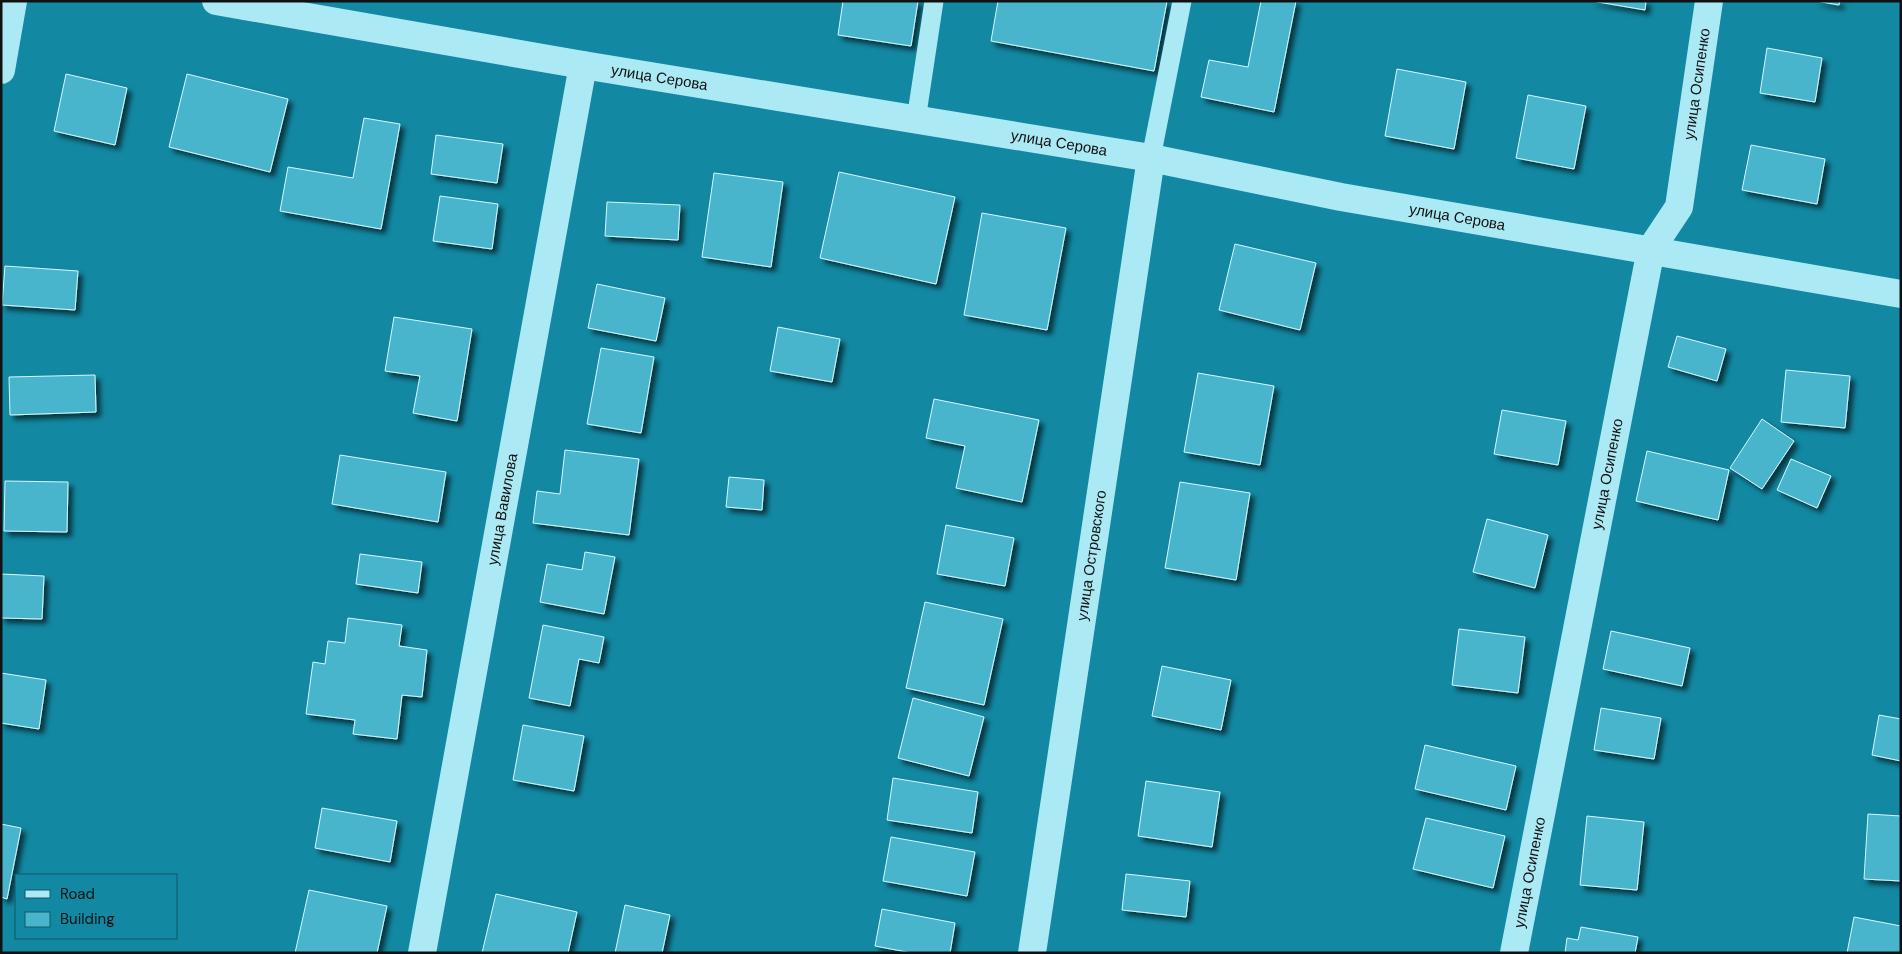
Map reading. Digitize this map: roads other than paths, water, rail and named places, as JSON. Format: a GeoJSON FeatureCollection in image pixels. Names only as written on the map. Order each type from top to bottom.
{"type":"FeatureCollection","features":[{"type":"Feature","properties":{"kind":"street"},"geometry":{"type":"LineString","coordinates":[[1,70],[12,1]]}},
{"type":"Feature","properties":{"kind":"street","name":"улица Серова"},"geometry":{"type":"LineString","coordinates":[[216,1],[583,65],[1152,158],[1341,197],[1901,294]]}},
{"type":"Feature","properties":{"kind":"street","name":"улица Осипенко"},"geometry":{"type":"LineString","coordinates":[[1514,953],[1651,250],[1679,208],[1709,1]]}},
{"type":"Feature","properties":{"kind":"street","name":"улица Вавилова"},"geometry":{"type":"LineString","coordinates":[[422,953],[583,65]]}},
{"type":"Feature","properties":{"kind":"street","name":"улица Островского"},"geometry":{"type":"LineString","coordinates":[[1032,953],[1152,158]]}},
{"type":"Feature","properties":{"kind":"lane"},"geometry":{"type":"LineString","coordinates":[[916,120],[934,1]]}},
{"type":"Feature","properties":{"kind":"lane"},"geometry":{"type":"LineString","coordinates":[[1152,158],[1182,1]]}}]}
